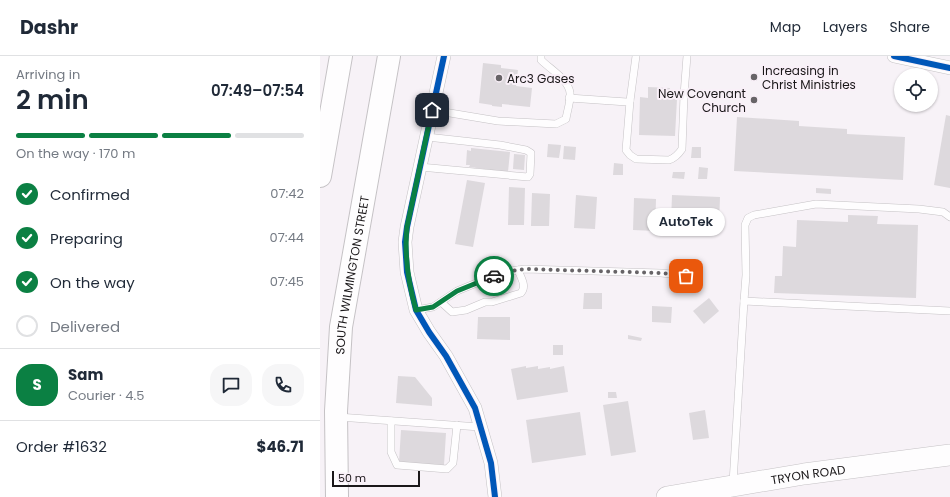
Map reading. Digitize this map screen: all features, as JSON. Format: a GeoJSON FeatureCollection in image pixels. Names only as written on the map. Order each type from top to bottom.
{"type":"FeatureCollection","features":[{"type":"Feature","properties":{"kind":"highway"},"geometry":{"type":"LineString","coordinates":[[320,176],[341,56]]}},
{"type":"Feature","properties":{"kind":"highway","name":"SOUTH WILMINGTON STREET"},"geometry":{"type":"LineString","coordinates":[[337,497],[336,417],[341,327],[389,56]]}},
{"type":"Feature","properties":{"kind":"main road","name":"TRYON ROAD"},"geometry":{"type":"LineString","coordinates":[[667,497],[804,474],[950,455]]}},
{"type":"Feature","properties":{"kind":"street"},"geometry":{"type":"LineString","coordinates":[[444,56],[407,227],[405,242],[407,272],[416,310],[446,356],[475,408],[490,463],[495,497]]}},
{"type":"Feature","properties":{"kind":"street"},"geometry":{"type":"LineString","coordinates":[[894,56],[950,68]]}},
{"type":"Feature","properties":{"kind":"lane"},"geometry":{"type":"LineString","coordinates":[[432,110],[498,120],[556,124],[566,119],[570,93],[562,76],[550,68],[542,60],[541,56]]}},
{"type":"Feature","properties":{"kind":"lane"},"geometry":{"type":"LineString","coordinates":[[636,56],[630,101],[626,150],[636,159],[669,160],[674,159],[679,155],[682,149],[687,56]]}},
{"type":"Feature","properties":{"kind":"lane"},"geometry":{"type":"LineString","coordinates":[[569,98],[630,101]]}},
{"type":"Feature","properties":{"kind":"lane"},"geometry":{"type":"LineString","coordinates":[[420,167],[528,177],[530,174],[531,153],[526,150],[500,145],[427,137]]}},
{"type":"Feature","properties":{"kind":"lane"},"geometry":{"type":"LineString","coordinates":[[733,486],[746,275],[745,225],[748,218],[754,215],[816,204],[919,209],[942,212],[950,217]]}},
{"type":"Feature","properties":{"kind":"lane"},"geometry":{"type":"LineString","coordinates":[[416,310],[433,307],[457,291],[503,272],[525,269],[661,273],[699,277]]}},
{"type":"Feature","properties":{"kind":"lane"},"geometry":{"type":"LineString","coordinates":[[441,302],[452,312],[459,312],[485,302],[492,302],[521,293],[524,290],[524,285],[518,270]]}},
{"type":"Feature","properties":{"kind":"lane"},"geometry":{"type":"LineString","coordinates":[[744,301],[950,311]]}},
{"type":"Feature","properties":{"kind":"lane"},"geometry":{"type":"LineString","coordinates":[[336,417],[480,427]]}},
{"type":"Feature","properties":{"kind":"lane"},"geometry":{"type":"LineString","coordinates":[[391,421],[391,452],[397,465],[447,469],[453,464],[457,425]]}},
{"type":"Feature","properties":{"kind":"building","name":"Arc3 Gases"},"geometry":{"type":"Polygon","coordinates":[[[483,63],[501,65],[501,68],[518,70],[516,86],[532,88],[530,107],[502,104],[502,107],[479,103],[483,63]]]}},
{"type":"Feature","properties":{"kind":"building"},"geometry":{"type":"Polygon","coordinates":[[[648,87],[670,88],[670,99],[677,99],[675,136],[639,135],[640,97],[648,98],[648,87]]]}},
{"type":"Feature","properties":{"kind":"building"},"geometry":{"type":"Polygon","coordinates":[[[946,115],[950,116],[950,188],[934,185],[946,115]]]}},
{"type":"Feature","properties":{"kind":"building"},"geometry":{"type":"Polygon","coordinates":[[[737,117],[799,121],[799,126],[847,129],[847,134],[905,137],[903,180],[734,171],[737,117]]]}},
{"type":"Feature","properties":{"kind":"building"},"geometry":{"type":"Polygon","coordinates":[[[548,144],[561,145],[559,158],[547,157],[548,144]]]}},
{"type":"Feature","properties":{"kind":"building"},"geometry":{"type":"Polygon","coordinates":[[[564,146],[576,147],[575,160],[563,159],[564,146]]]}},
{"type":"Feature","properties":{"kind":"building"},"geometry":{"type":"Polygon","coordinates":[[[692,147],[701,147],[701,158],[691,158],[692,147]]]}},
{"type":"Feature","properties":{"kind":"building"},"geometry":{"type":"Polygon","coordinates":[[[471,148],[510,152],[508,172],[469,167],[470,165],[466,165],[467,150],[471,151],[471,148]]]}},
{"type":"Feature","properties":{"kind":"building"},"geometry":{"type":"Polygon","coordinates":[[[514,154],[525,155],[524,170],[513,169],[514,154]]]}},
{"type":"Feature","properties":{"kind":"building"},"geometry":{"type":"Polygon","coordinates":[[[614,163],[623,164],[623,175],[613,175],[614,163]]]}},
{"type":"Feature","properties":{"kind":"building"},"geometry":{"type":"Polygon","coordinates":[[[699,167],[708,168],[707,179],[698,179],[699,167]]]}},
{"type":"Feature","properties":{"kind":"building"},"geometry":{"type":"Polygon","coordinates":[[[673,172],[685,172],[684,179],[672,178],[673,172]]]}},
{"type":"Feature","properties":{"kind":"building"},"geometry":{"type":"Polygon","coordinates":[[[467,180],[485,183],[473,247],[455,244],[467,180]]]}},
{"type":"Feature","properties":{"kind":"building"},"geometry":{"type":"Polygon","coordinates":[[[509,187],[525,188],[524,225],[508,225],[509,187]]]}},
{"type":"Feature","properties":{"kind":"building"},"geometry":{"type":"Polygon","coordinates":[[[816,188],[831,189],[831,194],[816,193],[816,188]]]}},
{"type":"Feature","properties":{"kind":"building"},"geometry":{"type":"Polygon","coordinates":[[[532,193],[550,194],[549,226],[531,226],[532,193]]]}},
{"type":"Feature","properties":{"kind":"building"},"geometry":{"type":"Polygon","coordinates":[[[576,195],[597,197],[595,229],[574,228],[576,195]]]}},
{"type":"Feature","properties":{"kind":"building"},"geometry":{"type":"Polygon","coordinates":[[[672,195],[720,197],[719,225],[671,223],[672,195]]]}},
{"type":"Feature","properties":{"kind":"building"},"geometry":{"type":"Polygon","coordinates":[[[634,198],[656,199],[655,231],[633,230],[634,198]]]}},
{"type":"Feature","properties":{"kind":"building"},"geometry":{"type":"Polygon","coordinates":[[[848,215],[878,216],[877,224],[918,225],[916,298],[774,293],[775,276],[782,276],[783,246],[796,247],[797,220],[848,222],[848,215]]]}},
{"type":"Feature","properties":{"kind":"building"},"geometry":{"type":"Polygon","coordinates":[[[584,293],[602,293],[602,309],[583,309],[584,293]]]}},
{"type":"Feature","properties":{"kind":"building"},"geometry":{"type":"Polygon","coordinates":[[[709,298],[719,311],[704,324],[693,311],[709,298]]]}},
{"type":"Feature","properties":{"kind":"building"},"geometry":{"type":"Polygon","coordinates":[[[652,306],[672,307],[671,323],[652,322],[652,306]]]}},
{"type":"Feature","properties":{"kind":"building"},"geometry":{"type":"Polygon","coordinates":[[[478,317],[510,317],[510,340],[477,339],[478,317]]]}},
{"type":"Feature","properties":{"kind":"building"},"geometry":{"type":"Polygon","coordinates":[[[628,335],[642,338],[641,341],[628,339],[628,335]]]}},
{"type":"Feature","properties":{"kind":"building"},"geometry":{"type":"Polygon","coordinates":[[[553,345],[563,345],[563,355],[553,355],[553,345]]]}},
{"type":"Feature","properties":{"kind":"building"},"geometry":{"type":"Polygon","coordinates":[[[526,366],[526,368],[538,366],[538,369],[550,367],[550,369],[564,366],[568,392],[517,400],[511,369],[526,366]]]}},
{"type":"Feature","properties":{"kind":"building"},"geometry":{"type":"Polygon","coordinates":[[[398,376],[415,377],[432,398],[432,406],[396,403],[398,376]]]}},
{"type":"Feature","properties":{"kind":"building"},"geometry":{"type":"Polygon","coordinates":[[[608,392],[616,392],[617,398],[608,398],[608,392]]]}},
{"type":"Feature","properties":{"kind":"building"},"geometry":{"type":"Polygon","coordinates":[[[628,401],[636,452],[611,456],[603,405],[628,401]]]}},
{"type":"Feature","properties":{"kind":"building"},"geometry":{"type":"Polygon","coordinates":[[[705,410],[709,438],[693,440],[689,413],[705,410]]]}},
{"type":"Feature","properties":{"kind":"building"},"geometry":{"type":"Polygon","coordinates":[[[580,412],[586,455],[532,463],[526,420],[580,412]]]}},
{"type":"Feature","properties":{"kind":"building"},"geometry":{"type":"Polygon","coordinates":[[[401,430],[446,433],[444,465],[399,462],[401,430]]]}},
{"type":"Feature","properties":{"kind":"cycle path"},"geometry":{"type":"LineString","coordinates":[[444,56],[407,227],[405,242],[407,272],[416,310],[446,356],[475,408],[491,463],[495,497]]}},
{"type":"Feature","properties":{"kind":"cycle path"},"geometry":{"type":"LineString","coordinates":[[894,56],[950,68]]}},
{"type":"Feature","properties":{"kind":"way so far"},"geometry":{"type":"LineString","coordinates":[[494,276],[503,272],[525,269],[661,273],[686,276]]}},
{"type":"Feature","properties":{"kind":"place","name":"Increasing in Christ Ministries"},"geometry":{"type":"Point","coordinates":[754,77]}},
{"type":"Feature","properties":{"kind":"place","name":"Arc3 Gases"},"geometry":{"type":"Point","coordinates":[499,78]}},
{"type":"Feature","properties":{"kind":"place","name":"New Covenant Church"},"geometry":{"type":"Point","coordinates":[754,100]}},
{"type":"Feature","properties":{"kind":"place","name":"AutoTek"},"geometry":{"type":"Point","coordinates":[686,276]}},
{"type":"Feature","properties":{"kind":"route"},"geometry":{"type":"LineString","coordinates":[[432,110],[405,242],[407,272],[416,310],[433,307],[457,291],[494,276]]}}]}
